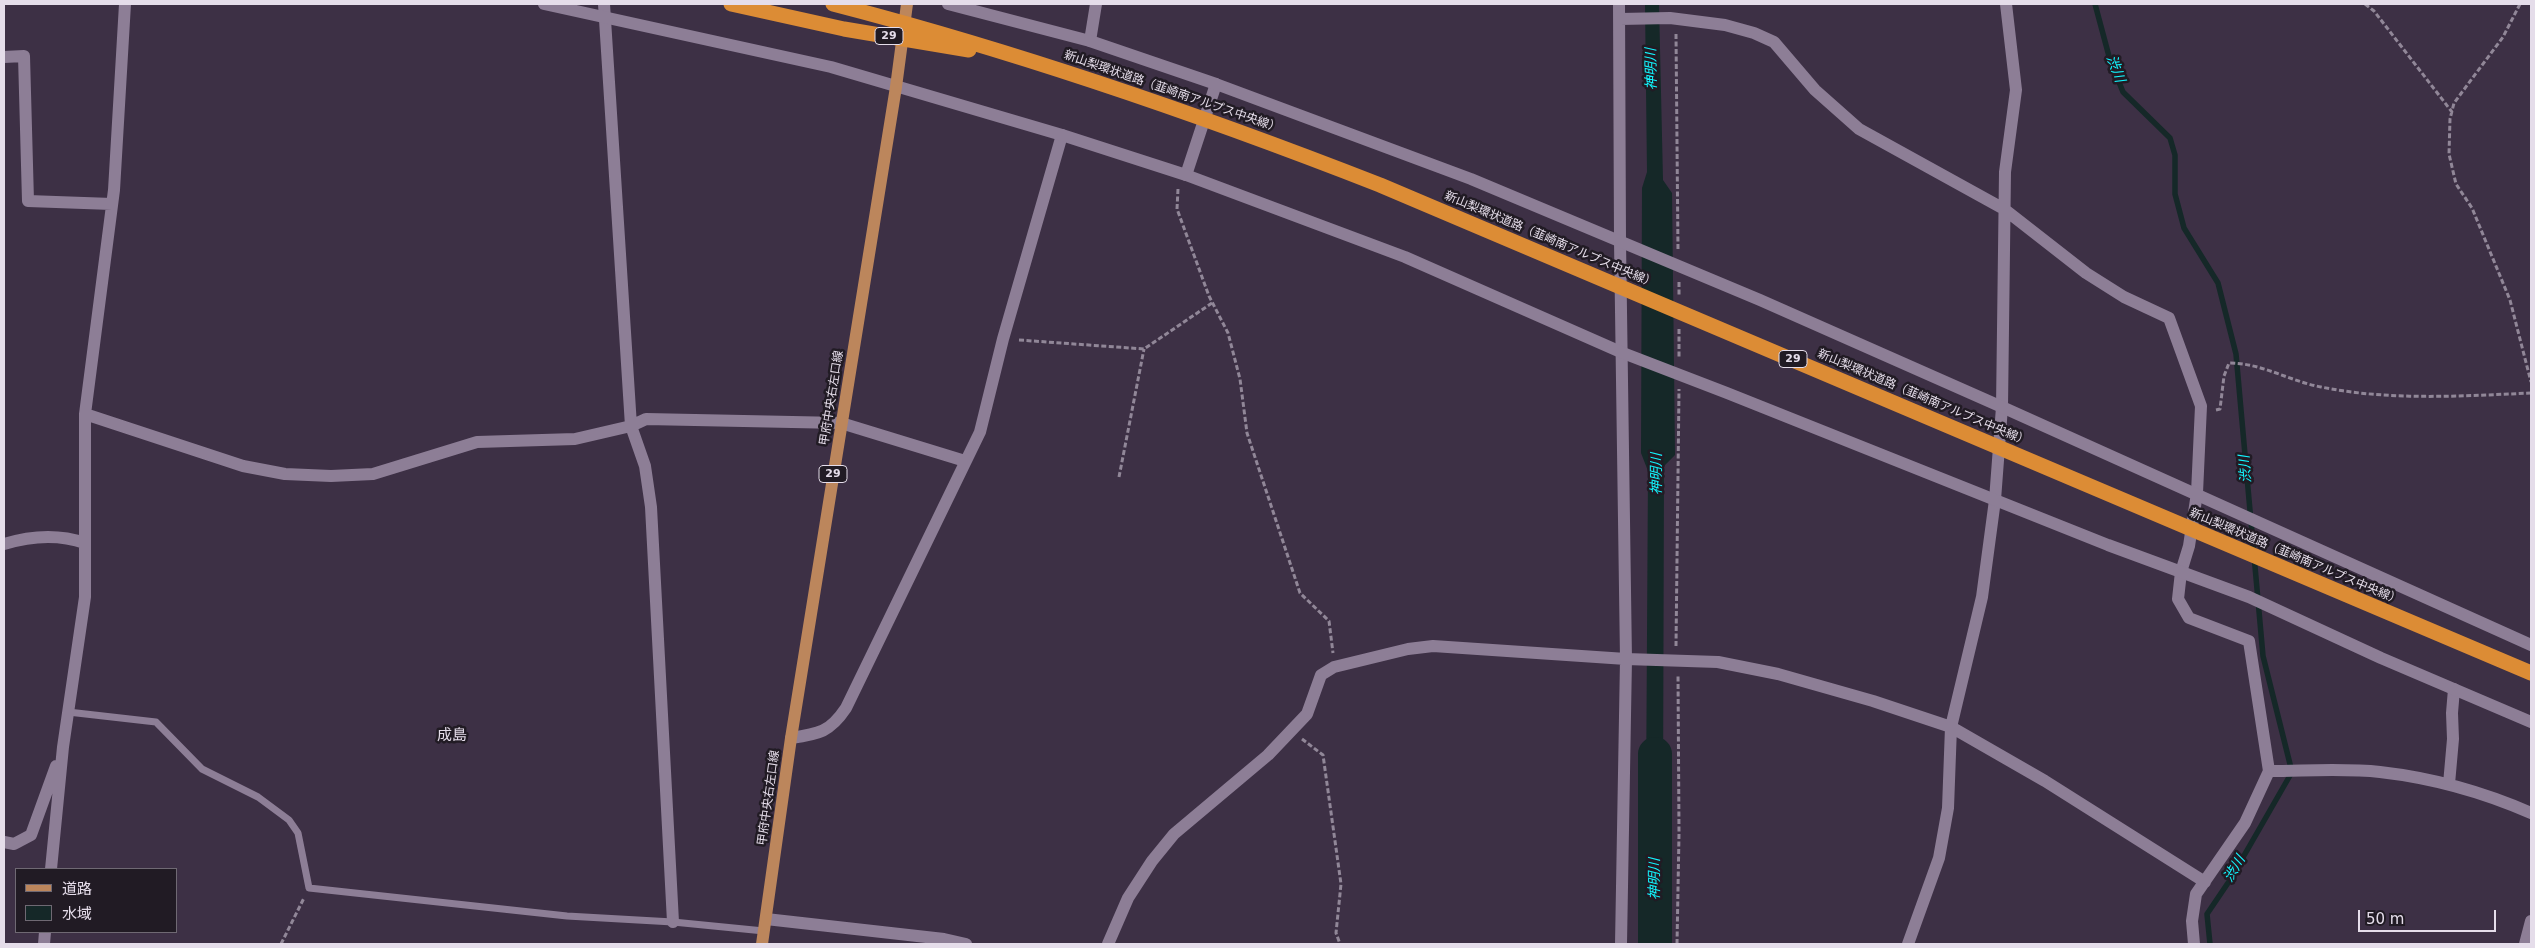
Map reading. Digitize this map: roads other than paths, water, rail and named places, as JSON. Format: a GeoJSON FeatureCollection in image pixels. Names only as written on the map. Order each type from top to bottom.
{"type":"FeatureCollection","features":[{"type":"Feature","properties":{"kind":"highway","name":"新山梨環状道路（韮崎南アルプス中央線）"},"geometry":{"type":"LineString","coordinates":[[731,4],[844,29],[1046,65]]}},
{"type":"Feature","properties":{"kind":"highway","name":"新山梨環状道路（韮崎南アルプス中央線）"},"geometry":{"type":"LineString","coordinates":[[833,4],[921,26],[1046,65],[1272,142],[1380,185],[2531,673]]}},
{"type":"Feature","properties":{"kind":"main road","name":"甲府中央右左口線"},"geometry":{"type":"LineString","coordinates":[[762,944],[791,738],[896,87],[907,4]]}},
{"type":"Feature","properties":{"kind":"street"},"geometry":{"type":"LineString","coordinates":[[51,868],[63,747],[86,597],[85,414],[112,204],[125,4]]}},
{"type":"Feature","properties":{"kind":"street"},"geometry":{"type":"LineString","coordinates":[[544,4],[604,10],[831,67],[1062,135],[1186,175],[1405,257],[1623,353],[1995,500],[2249,597],[2531,722]]}},
{"type":"Feature","properties":{"kind":"street"},"geometry":{"type":"LineString","coordinates":[[948,4],[1090,41],[1216,84],[1471,179],[1620,241],[2002,407],[2264,523],[2531,645]]}},
{"type":"Feature","properties":{"kind":"street"},"geometry":{"type":"LineString","coordinates":[[1090,41],[1096,4]]}},
{"type":"Feature","properties":{"kind":"street"},"geometry":{"type":"LineString","coordinates":[[1620,4],[1626,19],[1620,241],[1629,659],[1621,944]]}},
{"type":"Feature","properties":{"kind":"street"},"geometry":{"type":"LineString","coordinates":[[1908,944],[1939,858],[1948,808],[1951,727],[1982,597],[1995,500],[2002,407],[2005,172],[2016,90],[2006,4]]}},
{"type":"Feature","properties":{"kind":"street"},"geometry":{"type":"LineString","coordinates":[[604,10],[630,426],[644,466],[651,507],[673,922]]}},
{"type":"Feature","properties":{"kind":"street"},"geometry":{"type":"LineString","coordinates":[[1626,19],[1673,18],[1725,25],[1754,33],[1774,42],[1815,90],[1859,129],[2004,209],[2086,273],[2124,297],[2169,318],[2200,406],[2196,493],[2189,546],[2181,572],[2178,599],[2188,618],[2249,641],[2269,771],[2245,823],[2196,894],[2192,922],[2194,944]]}},
{"type":"Feature","properties":{"kind":"street"},"geometry":{"type":"LineString","coordinates":[[4,57],[24,56],[28,201],[112,204]]}},
{"type":"Feature","properties":{"kind":"street"},"geometry":{"type":"LineString","coordinates":[[1186,175],[1216,84]]}},
{"type":"Feature","properties":{"kind":"street"},"geometry":{"type":"LineString","coordinates":[[791,738],[817,735],[835,724],[846,708],[980,432],[1003,339],[1062,135]]}},
{"type":"Feature","properties":{"kind":"street"},"geometry":{"type":"LineString","coordinates":[[85,414],[243,466],[285,474],[331,476],[373,474],[477,442],[575,439],[630,426],[646,419],[842,423],[965,461]]}},
{"type":"Feature","properties":{"kind":"street"},"geometry":{"type":"LineString","coordinates":[[4,544],[34,537],[71,538],[85,543]]}},
{"type":"Feature","properties":{"kind":"street"},"geometry":{"type":"LineString","coordinates":[[1108,944],[1128,898],[1152,860],[1174,834],[1268,755],[1307,714],[1321,675],[1334,667],[1408,649],[1433,646],[1629,659],[1674,659],[1718,662],[1778,674],[1873,701],[1951,727],[2045,782],[2204,882]]}},
{"type":"Feature","properties":{"kind":"street"},"geometry":{"type":"LineString","coordinates":[[2449,784],[2453,740],[2452,713],[2454,689]]}},
{"type":"Feature","properties":{"kind":"street"},"geometry":{"type":"LineString","coordinates":[[4,842],[14,844],[31,835],[63,747]]}},
{"type":"Feature","properties":{"kind":"street"},"geometry":{"type":"LineString","coordinates":[[2269,771],[2379,772],[2449,784],[2497,798],[2531,813]]}},
{"type":"Feature","properties":{"kind":"street"},"geometry":{"type":"LineString","coordinates":[[2525,944],[2531,921]]}},
{"type":"Feature","properties":{"kind":"street"},"geometry":{"type":"LineString","coordinates":[[765,925],[944,939],[966,944]]}},
{"type":"Feature","properties":{"kind":"lane"},"geometry":{"type":"LineString","coordinates":[[68,712],[156,722],[202,769],[258,797],[289,820],[298,833],[309,888],[567,916],[765,925]]}},
{"type":"Feature","properties":{"kind":"water"},"geometry":{"type":"Polygon","coordinates":[[[1645,4],[1659,4],[1663,180],[1672,193],[1675,455],[1664,466],[1663,801],[1646,800],[1648,471],[1641,453],[1642,188],[1647,172],[1645,4]]]}},
{"type":"Feature","properties":{"kind":"waterway","name":"渋川"},"geometry":{"type":"LineString","coordinates":[[2095,4],[2110,60],[2123,92],[2170,138],[2175,155],[2175,194],[2184,228],[2218,283],[2236,354],[2263,656],[2292,772],[2230,880],[2207,914],[2210,944]]}},
{"type":"Feature","properties":{"kind":"waterway","name":"神明川"},"geometry":{"type":"LineString","coordinates":[[1655,754],[1655,944]]}},
{"type":"Feature","properties":{"kind":"district","name":"成島"},"geometry":{"type":"Point","coordinates":[452,736]}}]}
